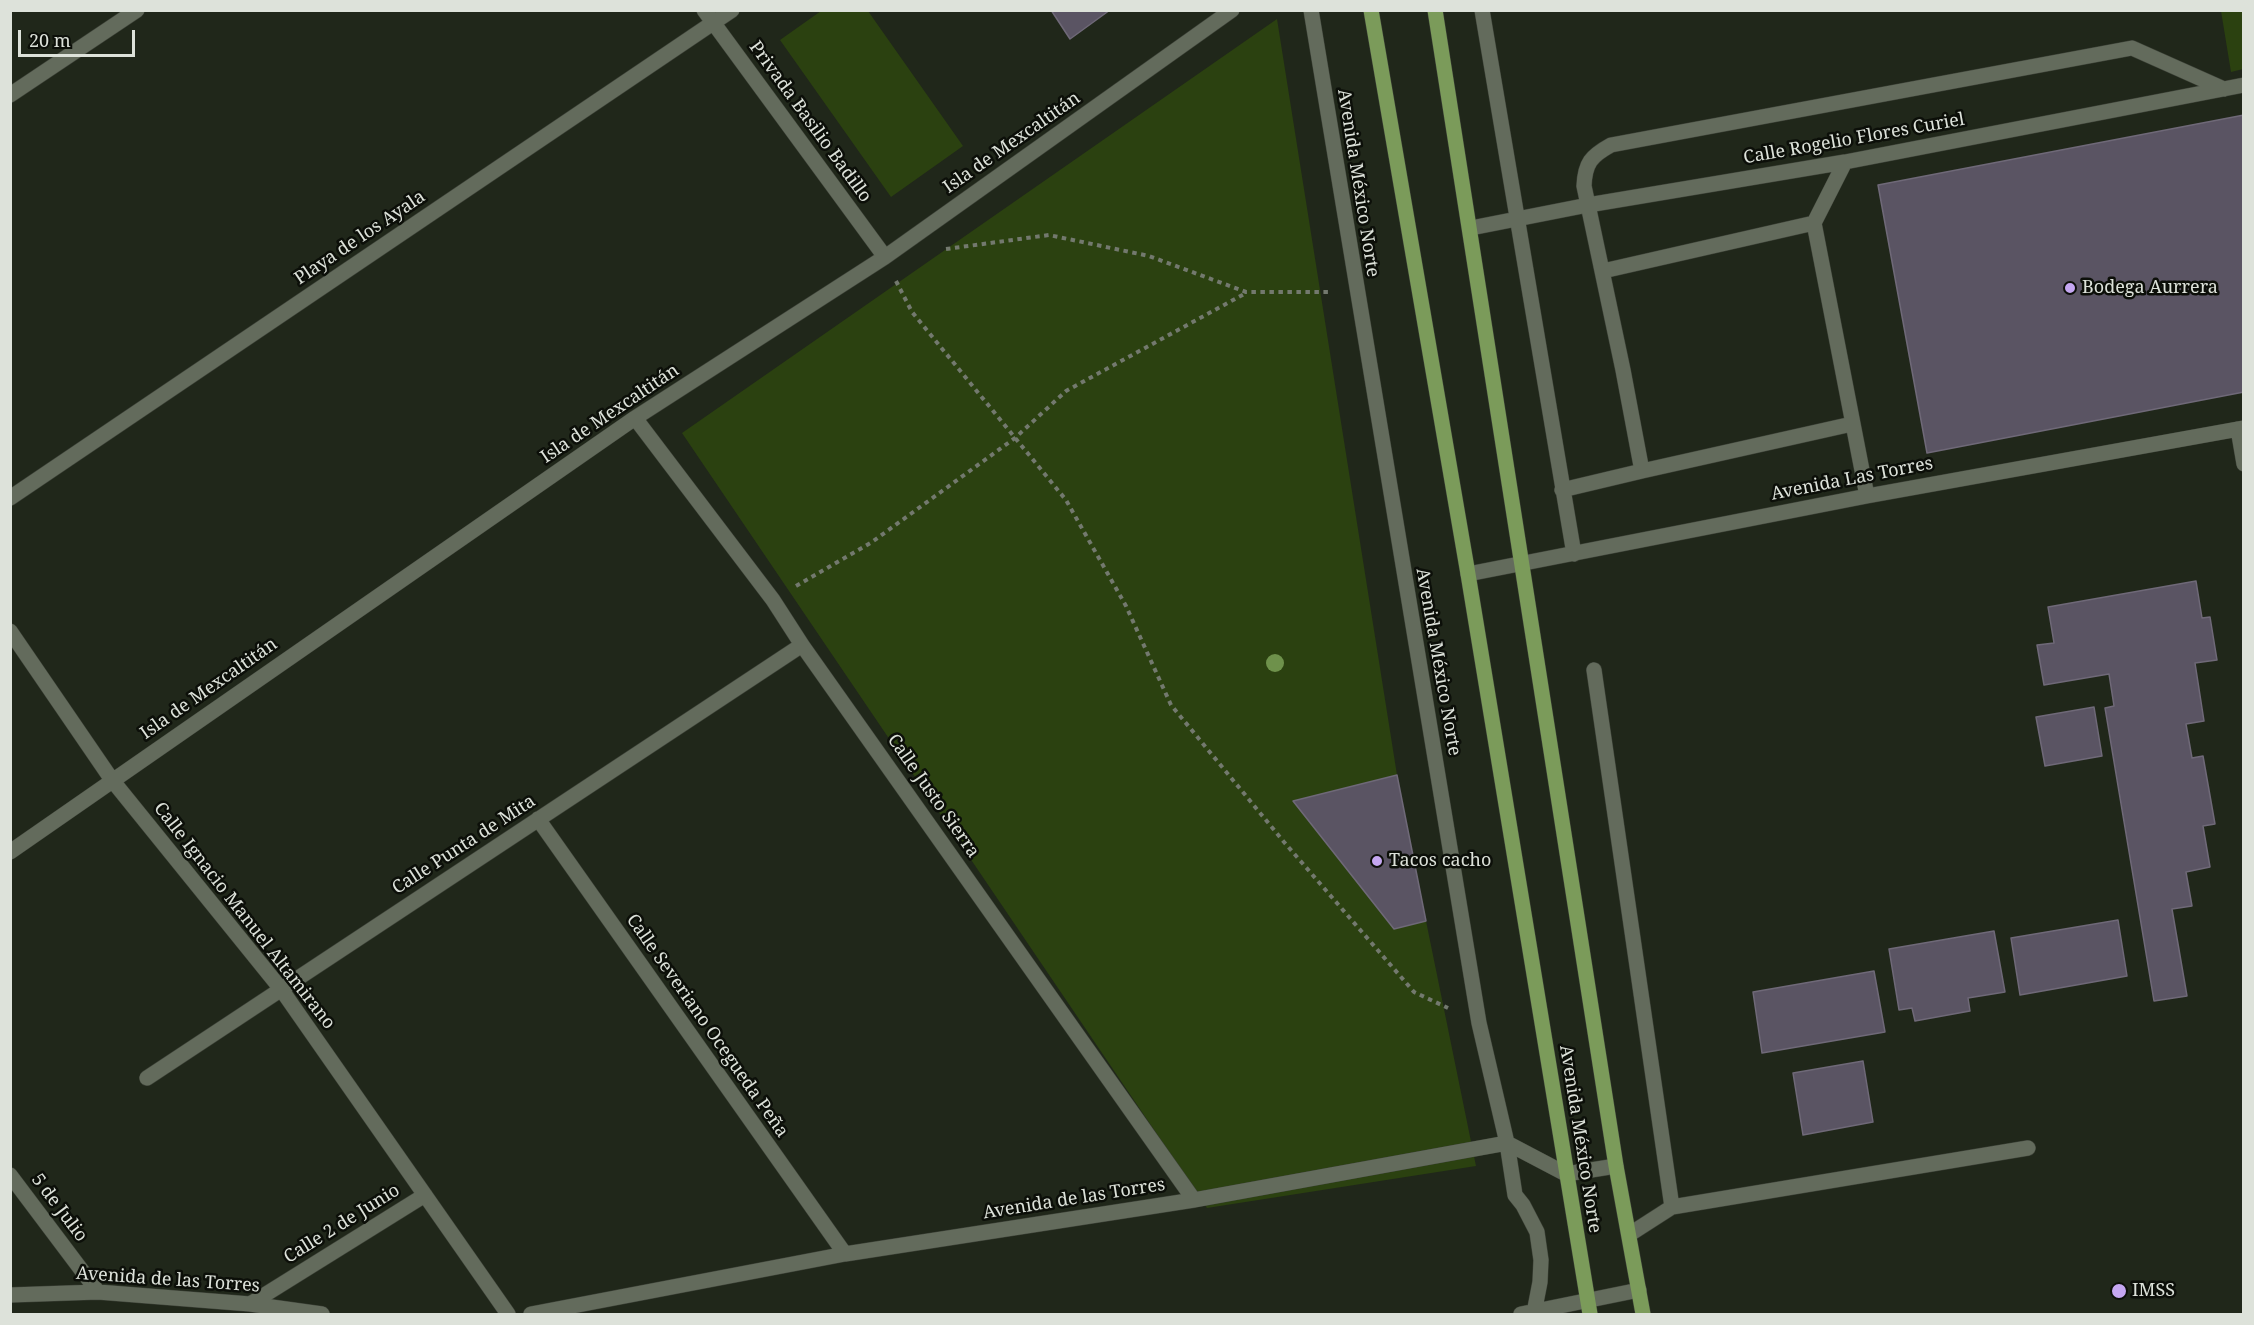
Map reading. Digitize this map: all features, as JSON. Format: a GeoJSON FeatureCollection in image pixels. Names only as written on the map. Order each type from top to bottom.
{"type":"FeatureCollection","features":[{"type":"Feature","properties":{"kind":"main road","name":"Avenida México Norte"},"geometry":{"type":"LineString","coordinates":[[1371,10],[1468,574],[1588,1307]]}},
{"type":"Feature","properties":{"kind":"main road","name":"Avenida México Norte"},"geometry":{"type":"LineString","coordinates":[[1435,10],[1471,228],[1616,1166],[1643,1314]]}},
{"type":"Feature","properties":{"kind":"street"},"geometry":{"type":"LineString","coordinates":[[11,93],[137,10]]}},
{"type":"Feature","properties":{"kind":"street","name":"Privada Basilio Badillo"},"geometry":{"type":"LineString","coordinates":[[704,10],[885,257]]}},
{"type":"Feature","properties":{"kind":"street","name":"Playa de los Ayala"},"geometry":{"type":"LineString","coordinates":[[10,498],[732,10]]}},
{"type":"Feature","properties":{"kind":"street","name":"Isla de Mexcaltitán"},"geometry":{"type":"LineString","coordinates":[[10,852],[635,418],[885,257],[1232,10]]}},
{"type":"Feature","properties":{"kind":"street","name":"Avenida México Norte"},"geometry":{"type":"LineString","coordinates":[[1311,10],[1479,1023],[1507,1143],[1515,1195],[1533,1223],[1539,1242],[1540,1281],[1528,1314]]}},
{"type":"Feature","properties":{"kind":"street"},"geometry":{"type":"LineString","coordinates":[[1482,10],[1574,554]]}},
{"type":"Feature","properties":{"kind":"street"},"geometry":{"type":"LineString","coordinates":[[1642,471],[1584,186],[1585,172],[1594,154],[1611,145],[2132,48],[2224,89]]}},
{"type":"Feature","properties":{"kind":"street","name":"Calle Rogelio Flores Curiel"},"geometry":{"type":"LineString","coordinates":[[1471,228],[1518,217],[1845,162],[2244,85]]}},
{"type":"Feature","properties":{"kind":"street"},"geometry":{"type":"LineString","coordinates":[[1845,162],[1814,223],[1867,496]]}},
{"type":"Feature","properties":{"kind":"street"},"geometry":{"type":"LineString","coordinates":[[1603,271],[1814,223]]}},
{"type":"Feature","properties":{"kind":"street","name":"Calle Justo Sierra"},"geometry":{"type":"LineString","coordinates":[[635,418],[773,600],[802,645],[1194,1200]]}},
{"type":"Feature","properties":{"kind":"street"},"geometry":{"type":"LineString","coordinates":[[1562,490],[1852,424]]}},
{"type":"Feature","properties":{"kind":"street"},"geometry":{"type":"LineString","coordinates":[[2241,429],[2244,464]]}},
{"type":"Feature","properties":{"kind":"street","name":"Avenida Las Torres"},"geometry":{"type":"LineString","coordinates":[[1468,574],[1867,496],[2241,429]]}},
{"type":"Feature","properties":{"kind":"street","name":"Calle Ignacio Manuel Altamirano"},"geometry":{"type":"LineString","coordinates":[[10,631],[112,780],[280,989],[508,1314]]}},
{"type":"Feature","properties":{"kind":"street","name":"Calle Punta de Mita"},"geometry":{"type":"LineString","coordinates":[[147,1078],[802,645]]}},
{"type":"Feature","properties":{"kind":"street"},"geometry":{"type":"LineString","coordinates":[[1594,670],[1672,1207]]}},
{"type":"Feature","properties":{"kind":"street","name":"Calle Severiano Ocegueda Peña"},"geometry":{"type":"LineString","coordinates":[[538,819],[845,1254]]}},
{"type":"Feature","properties":{"kind":"street"},"geometry":{"type":"LineString","coordinates":[[1507,1143],[1566,1174],[1616,1166]]}},
{"type":"Feature","properties":{"kind":"street","name":"Avenida de las Torres"},"geometry":{"type":"LineString","coordinates":[[531,1314],[845,1254],[1194,1200],[1507,1143]]}},
{"type":"Feature","properties":{"kind":"street"},"geometry":{"type":"LineString","coordinates":[[1630,1234],[1672,1207],[2028,1148]]}},
{"type":"Feature","properties":{"kind":"street","name":"5 de Julio"},"geometry":{"type":"LineString","coordinates":[[10,1175],[98,1292]]}},
{"type":"Feature","properties":{"kind":"street","name":"Calle 2 de Junio"},"geometry":{"type":"LineString","coordinates":[[250,1304],[425,1195]]}},
{"type":"Feature","properties":{"kind":"street"},"geometry":{"type":"LineString","coordinates":[[1528,1314],[1588,1307],[1639,1290]]}},
{"type":"Feature","properties":{"kind":"street","name":"Avenida de las Torres"},"geometry":{"type":"LineString","coordinates":[[10,1295],[98,1292],[250,1304],[322,1314]]}},
{"type":"Feature","properties":{"kind":"path"},"geometry":{"type":"LineString","coordinates":[[943,249],[1048,235],[1149,256],[1246,292],[1356,292]]}},
{"type":"Feature","properties":{"kind":"path"},"geometry":{"type":"LineString","coordinates":[[885,257],[912,312],[1066,500],[1126,606],[1171,705],[1284,843],[1414,992],[1479,1023]]}},
{"type":"Feature","properties":{"kind":"path"},"geometry":{"type":"LineString","coordinates":[[773,600],[872,542],[1015,438],[1066,392],[1246,292]]}},
{"type":"Feature","properties":{"kind":"green space"},"geometry":{"type":"Polygon","coordinates":[[[821,11],[868,11],[963,146],[891,197],[780,40],[821,11]]]}},
{"type":"Feature","properties":{"kind":"green space"},"geometry":{"type":"Polygon","coordinates":[[[2221,11],[2243,11],[2243,69],[2231,72],[2221,11]]]}},
{"type":"Feature","properties":{"kind":"green space"},"geometry":{"type":"Polygon","coordinates":[[[1277,19],[1397,775],[1294,802],[1394,929],[1426,921],[1476,1166],[1207,1208],[682,433],[1277,19]]]}},
{"type":"Feature","properties":{"kind":"building"},"geometry":{"type":"Polygon","coordinates":[[[1051,10],[1110,10],[1070,39],[1051,10]]]}},
{"type":"Feature","properties":{"kind":"building","name":"Bodega Aurrera"},"geometry":{"type":"Polygon","coordinates":[[[2244,115],[2244,392],[1927,453],[1878,185],[2244,115]]]}},
{"type":"Feature","properties":{"kind":"building"},"geometry":{"type":"Polygon","coordinates":[[[2196,581],[2202,618],[2210,617],[2217,660],[2195,663],[2204,721],[2186,724],[2192,758],[2203,756],[2215,824],[2203,826],[2210,867],[2186,872],[2192,906],[2172,909],[2187,996],[2154,1001],[2105,708],[2114,706],[2109,674],[2044,685],[2037,645],[2054,643],[2048,607],[2196,581]]]}},
{"type":"Feature","properties":{"kind":"building"},"geometry":{"type":"Polygon","coordinates":[[[2094,707],[2102,756],[2045,766],[2036,717],[2094,707]]]}},
{"type":"Feature","properties":{"kind":"building","name":"Tacos cacho"},"geometry":{"type":"Polygon","coordinates":[[[1397,775],[1426,921],[1394,929],[1293,801],[1397,775]]]}},
{"type":"Feature","properties":{"kind":"building"},"geometry":{"type":"Polygon","coordinates":[[[2118,920],[2127,976],[2020,995],[2011,938],[2118,920]]]}},
{"type":"Feature","properties":{"kind":"building"},"geometry":{"type":"Polygon","coordinates":[[[1994,931],[2005,992],[1968,998],[1970,1011],[1915,1021],[1912,1008],[1899,1010],[1889,949],[1994,931]]]}},
{"type":"Feature","properties":{"kind":"building"},"geometry":{"type":"Polygon","coordinates":[[[1874,971],[1885,1032],[1762,1053],[1753,992],[1874,971]]]}},
{"type":"Feature","properties":{"kind":"building"},"geometry":{"type":"Polygon","coordinates":[[[1863,1061],[1873,1122],[1803,1135],[1793,1073],[1863,1061]]]}},
{"type":"Feature","properties":{"kind":"place","name":"Bodega Aurrera"},"geometry":{"type":"Point","coordinates":[2070,288]}},
{"type":"Feature","properties":{"kind":"place","name":"Tacos cacho"},"geometry":{"type":"Point","coordinates":[1377,861]}},
{"type":"Feature","properties":{"kind":"place","name":"IMSS"},"geometry":{"type":"Point","coordinates":[2119,1291]}}]}
